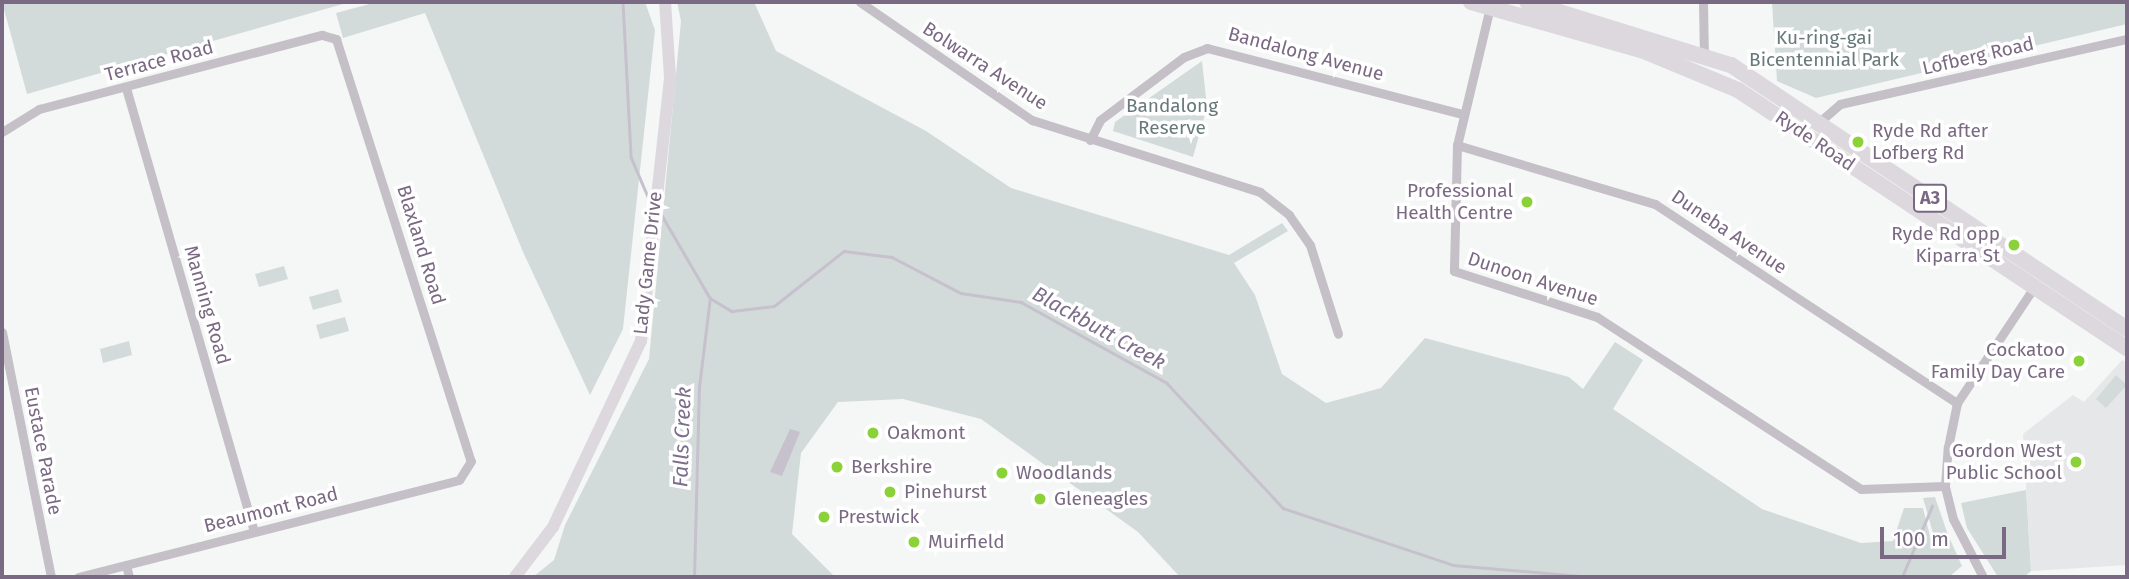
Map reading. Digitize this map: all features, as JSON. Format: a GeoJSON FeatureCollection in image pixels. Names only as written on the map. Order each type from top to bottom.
{"type":"FeatureCollection","features":[{"type":"Feature","properties":{"kind":"highway","name":"Ryde Road"},"geometry":{"type":"LineString","coordinates":[[1471,2],[1703,72],[2038,281],[2127,329]]}},
{"type":"Feature","properties":{"kind":"highway","name":"Ryde Road"},"geometry":{"type":"LineString","coordinates":[[1531,2],[1704,52],[1818,122],[2127,348]]}},
{"type":"Feature","properties":{"kind":"main road","name":"Lady Game Drive"},"geometry":{"type":"LineString","coordinates":[[515,577],[542,547],[634,361],[656,195],[671,48],[665,2]]}},
{"type":"Feature","properties":{"kind":"street","name":"Bolwarra Avenue"},"geometry":{"type":"LineString","coordinates":[[860,2],[1032,120],[1090,140],[1231,179],[1275,202],[1310,245],[1338,334]]}},
{"type":"Feature","properties":{"kind":"street"},"geometry":{"type":"LineString","coordinates":[[1703,2],[1703,72]]}},
{"type":"Feature","properties":{"kind":"street","name":"Dunoon Avenue"},"geometry":{"type":"LineString","coordinates":[[1490,7],[1462,114],[1457,145],[1450,259],[1459,275],[1597,317],[1861,489],[1945,486]]}},
{"type":"Feature","properties":{"kind":"street","name":"Terrace Road"},"geometry":{"type":"LineString","coordinates":[[2,132],[38,109],[330,36]]}},
{"type":"Feature","properties":{"kind":"street","name":"Blaxland Road"},"geometry":{"type":"LineString","coordinates":[[330,36],[341,45],[470,470]]}},
{"type":"Feature","properties":{"kind":"street","name":"Lofberg Road"},"geometry":{"type":"LineString","coordinates":[[1808,137],[1818,122],[1840,104],[2127,39]]}},
{"type":"Feature","properties":{"kind":"street","name":"Bandalong Avenue"},"geometry":{"type":"LineString","coordinates":[[1090,140],[1100,120],[1184,57],[1208,48],[1462,114]]}},
{"type":"Feature","properties":{"kind":"street","name":"Manning Road"},"geometry":{"type":"LineString","coordinates":[[126,88],[254,532]]}},
{"type":"Feature","properties":{"kind":"street","name":"Duneba Avenue"},"geometry":{"type":"LineString","coordinates":[[1457,145],[1655,204],[1957,403]]}},
{"type":"Feature","properties":{"kind":"street"},"geometry":{"type":"LineString","coordinates":[[1983,577],[1957,532],[1945,486],[1957,403],[2038,281]]}},
{"type":"Feature","properties":{"kind":"street","name":"Eustace Parade"},"geometry":{"type":"LineString","coordinates":[[2,332],[51,577]]}},
{"type":"Feature","properties":{"kind":"street","name":"Beaumont Road"},"geometry":{"type":"LineString","coordinates":[[78,577],[459,480],[470,470]]}},
{"type":"Feature","properties":{"kind":"street"},"geometry":{"type":"LineString","coordinates":[[126,565],[129,577]]}},
{"type":"Feature","properties":{"kind":"shaded area","name":"Gordon West Public School"},"geometry":{"type":"Polygon","coordinates":[[[2122,360],[2127,363],[2127,565],[2031,571],[2023,434],[2073,395],[2084,402],[2122,360]]]}},
{"type":"Feature","properties":{"kind":"shaded area"},"geometry":{"type":"Polygon","coordinates":[[[790,429],[800,432],[782,476],[770,472],[790,429]]]}},
{"type":"Feature","properties":{"kind":"green space"},"geometry":{"type":"Polygon","coordinates":[[[2,2],[350,2],[27,94],[2,2]]]}},
{"type":"Feature","properties":{"kind":"green space"},"geometry":{"type":"Polygon","coordinates":[[[377,2],[645,2],[655,30],[623,329],[590,395],[523,252],[425,13],[343,38],[336,13],[377,2]]]}},
{"type":"Feature","properties":{"kind":"green space"},"geometry":{"type":"Polygon","coordinates":[[[677,2],[754,2],[776,51],[926,131],[1011,188],[1229,255],[1282,223],[1288,231],[1234,263],[1255,295],[1282,374],[1326,403],[1381,388],[1425,338],[1569,377],[1583,389],[1615,342],[1643,360],[1613,409],[1762,509],[1861,543],[1893,541],[1904,508],[1923,508],[1932,544],[1949,537],[1962,566],[1949,577],[1180,577],[1138,532],[981,419],[903,399],[838,402],[801,453],[792,534],[835,577],[533,577],[554,560],[565,525],[649,359],[681,21],[677,2]]]}},
{"type":"Feature","properties":{"kind":"green space","name":"Ku-ring-gai Bicentennial Park"},"geometry":{"type":"Polygon","coordinates":[[[1772,2],[2127,2],[2127,24],[1816,98],[1777,81],[1772,2]]]}},
{"type":"Feature","properties":{"kind":"green space","name":"Bandalong Reserve"},"geometry":{"type":"Polygon","coordinates":[[[1202,61],[1207,107],[1193,157],[1113,131],[1115,122],[1202,61]]]}},
{"type":"Feature","properties":{"kind":"green space"},"geometry":{"type":"Polygon","coordinates":[[[284,266],[288,279],[259,287],[255,274],[284,266]]]}},
{"type":"Feature","properties":{"kind":"green space"},"geometry":{"type":"Polygon","coordinates":[[[338,289],[342,302],[313,310],[309,297],[338,289]]]}},
{"type":"Feature","properties":{"kind":"green space"},"geometry":{"type":"Polygon","coordinates":[[[345,317],[349,331],[320,339],[316,325],[345,317]]]}},
{"type":"Feature","properties":{"kind":"green space"},"geometry":{"type":"Polygon","coordinates":[[[129,341],[132,355],[103,363],[100,349],[129,341]]]}},
{"type":"Feature","properties":{"kind":"green space"},"geometry":{"type":"Polygon","coordinates":[[[2116,375],[2127,385],[2106,408],[2096,399],[2116,375]]]}},
{"type":"Feature","properties":{"kind":"green space"},"geometry":{"type":"Polygon","coordinates":[[[2026,490],[2031,571],[2024,577],[1998,577],[1967,528],[1961,503],[2026,490]]]}},
{"type":"Feature","properties":{"kind":"green space"},"geometry":{"type":"Polygon","coordinates":[[[1935,497],[1948,535],[1935,540],[1923,498],[1935,497]]]}},
{"type":"Feature","properties":{"kind":"waterway","name":"Blackbutt Creek"},"geometry":{"type":"LineString","coordinates":[[623,2],[631,157],[652,206]]}},
{"type":"Feature","properties":{"kind":"waterway","name":"Blackbutt Creek"},"geometry":{"type":"LineString","coordinates":[[660,212],[710,298],[732,311],[774,306],[844,251],[892,257],[961,293],[1021,302],[1167,383],[1283,508],[1453,565],[1594,577]]}},
{"type":"Feature","properties":{"kind":"waterway","name":"Falls Creek"},"geometry":{"type":"LineString","coordinates":[[694,577],[699,387],[710,298]]}},
{"type":"Feature","properties":{"kind":"waterway"},"geometry":{"type":"LineString","coordinates":[[1902,577],[1932,506]]}},
{"type":"Feature","properties":{"kind":"place","name":"Ryde Rd after Lofberg Rd"},"geometry":{"type":"Point","coordinates":[1858,142]}},
{"type":"Feature","properties":{"kind":"place","name":"Professional Health Centre"},"geometry":{"type":"Point","coordinates":[1527,202]}},
{"type":"Feature","properties":{"kind":"place","name":"Ryde Rd opp Kiparra St"},"geometry":{"type":"Point","coordinates":[2014,245]}},
{"type":"Feature","properties":{"kind":"place","name":"Cockatoo Family Day Care"},"geometry":{"type":"Point","coordinates":[2079,361]}},
{"type":"Feature","properties":{"kind":"place","name":"Oakmont"},"geometry":{"type":"Point","coordinates":[873,433]}},
{"type":"Feature","properties":{"kind":"place","name":"Gordon West Public School"},"geometry":{"type":"Point","coordinates":[2076,462]}},
{"type":"Feature","properties":{"kind":"place","name":"Berkshire"},"geometry":{"type":"Point","coordinates":[837,467]}},
{"type":"Feature","properties":{"kind":"place","name":"Woodlands"},"geometry":{"type":"Point","coordinates":[1002,473]}},
{"type":"Feature","properties":{"kind":"place","name":"Pinehurst"},"geometry":{"type":"Point","coordinates":[890,492]}},
{"type":"Feature","properties":{"kind":"place","name":"Gleneagles"},"geometry":{"type":"Point","coordinates":[1040,499]}},
{"type":"Feature","properties":{"kind":"place","name":"Prestwick"},"geometry":{"type":"Point","coordinates":[824,517]}},
{"type":"Feature","properties":{"kind":"place","name":"Muirfield"},"geometry":{"type":"Point","coordinates":[914,542]}}]}
